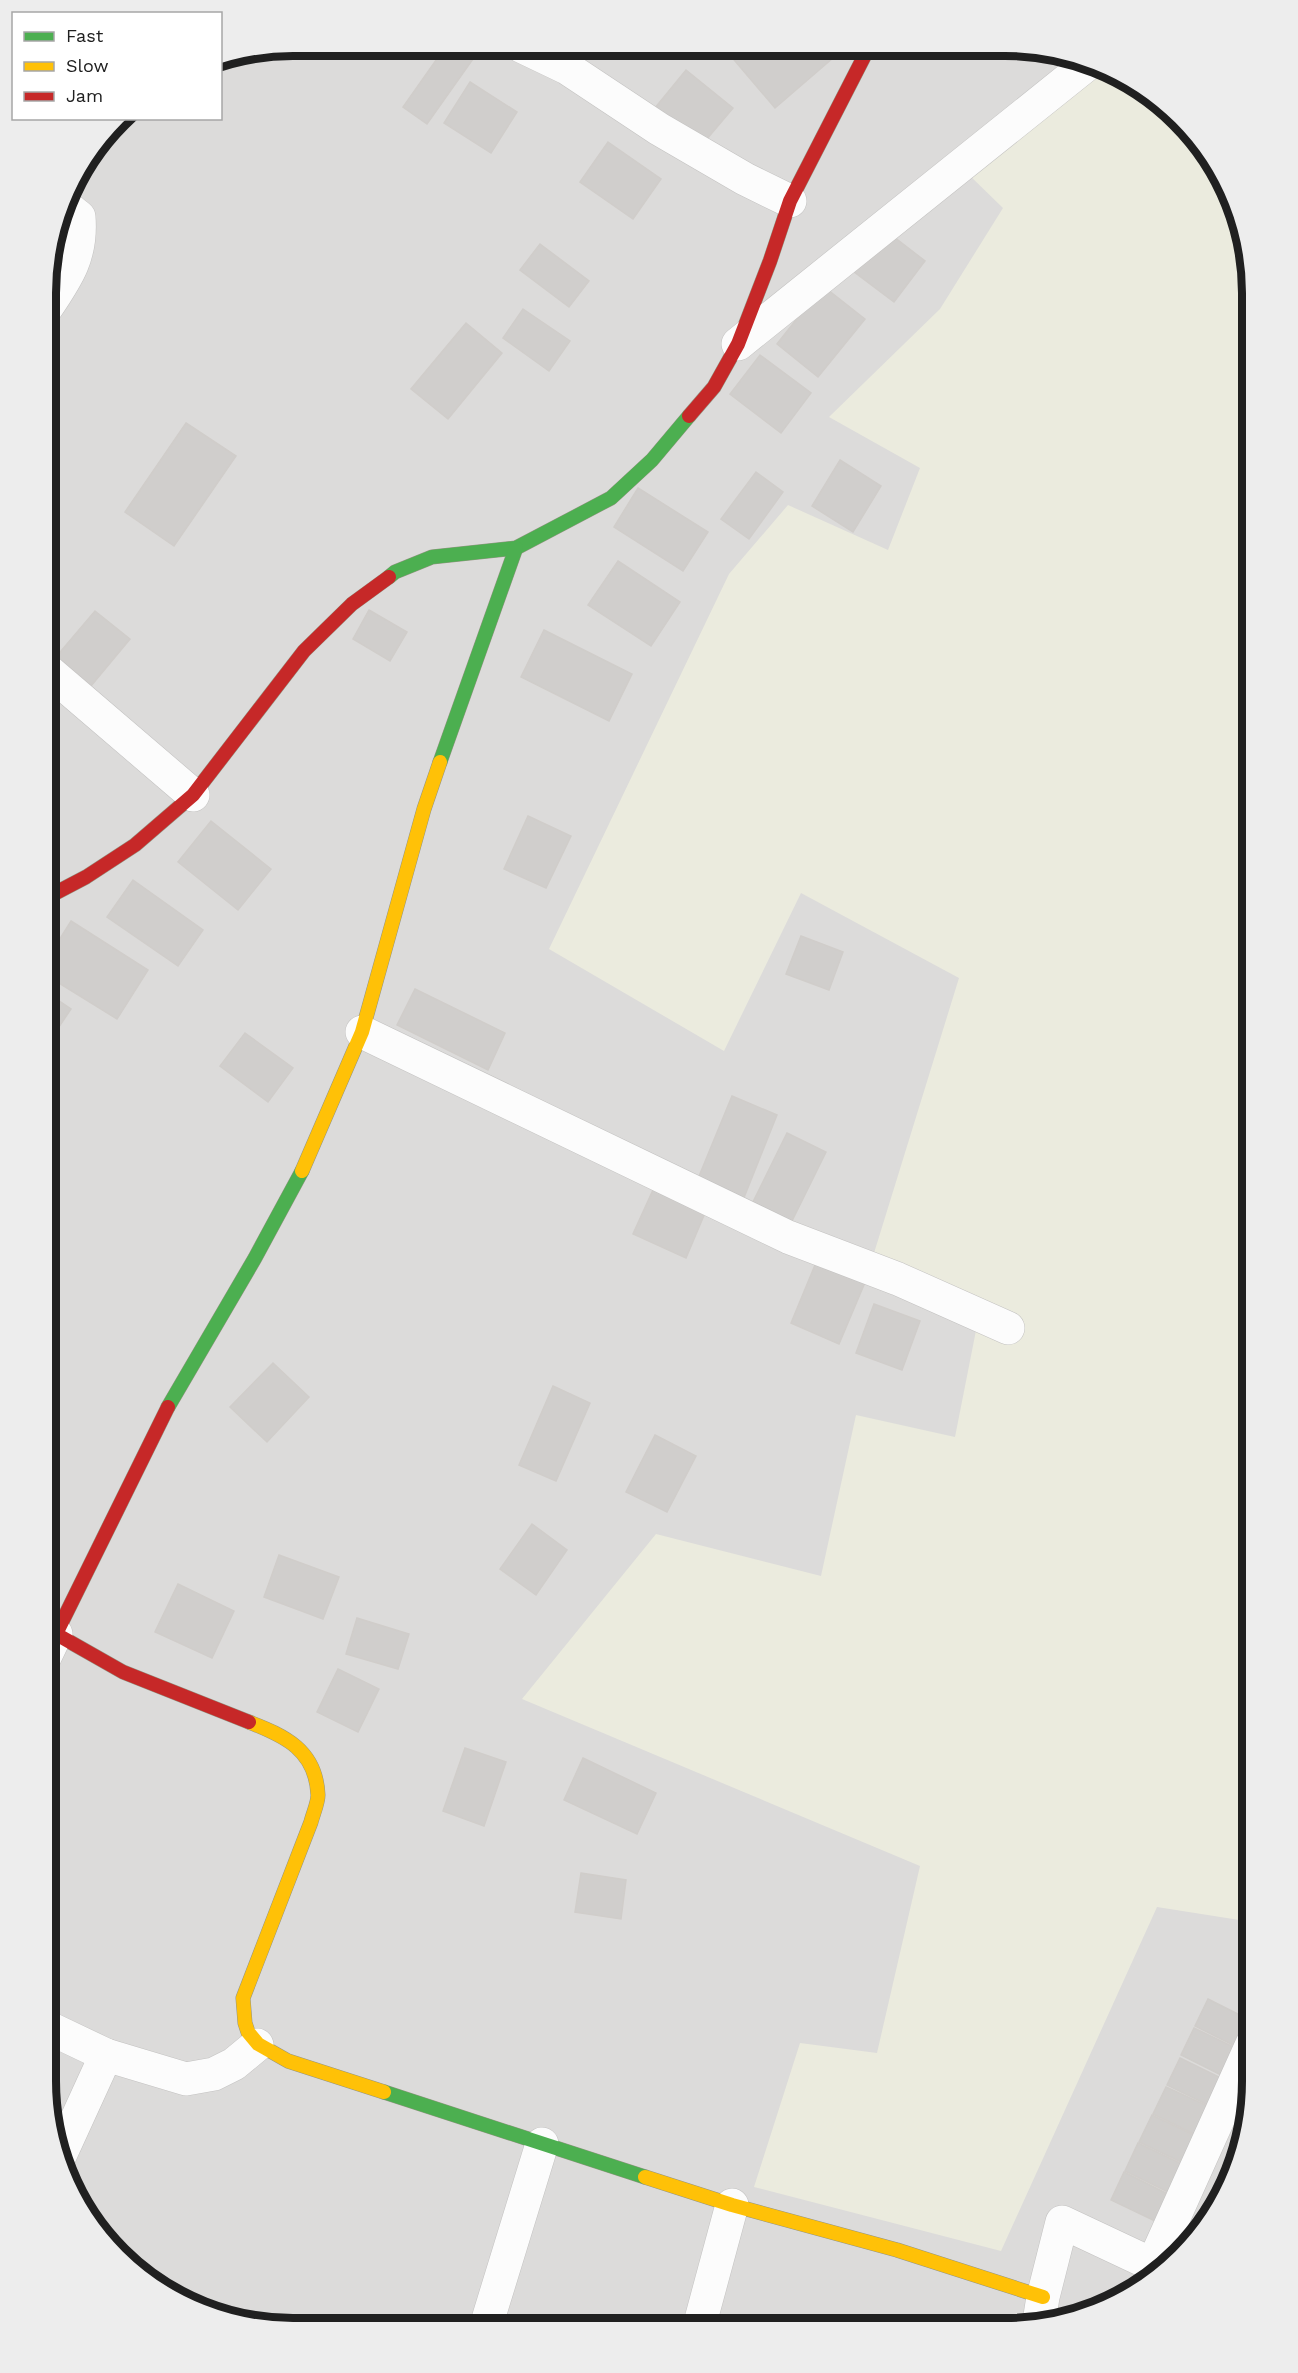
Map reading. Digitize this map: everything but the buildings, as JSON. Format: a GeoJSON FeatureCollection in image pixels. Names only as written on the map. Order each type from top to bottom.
{"type":"FeatureCollection","features":[{"type":"Feature","properties":{"kind":"street"},"geometry":{"type":"LineString","coordinates":[[542,56],[567,68],[678,140],[745,180],[790,201]]}},
{"type":"Feature","properties":{"kind":"street"},"geometry":{"type":"LineString","coordinates":[[56,893],[86,877],[135,845],[194,795],[304,651],[352,604],[395,572],[432,557],[516,548],[611,498],[652,460],[714,387],[738,344],[790,201],[864,56]]}},
{"type":"Feature","properties":{"kind":"street"},"geometry":{"type":"LineString","coordinates":[[738,344],[1082,68]]}},
{"type":"Feature","properties":{"kind":"street"},"geometry":{"type":"LineString","coordinates":[[56,294],[69,274],[81,238],[79,217],[71,210]]}},
{"type":"Feature","properties":{"kind":"street"},"geometry":{"type":"LineString","coordinates":[[56,1626],[176,1391],[255,1258],[305,1165],[362,1032],[424,809],[516,548]]}},
{"type":"Feature","properties":{"kind":"street"},"geometry":{"type":"LineString","coordinates":[[56,678],[194,795]]}},
{"type":"Feature","properties":{"kind":"street"},"geometry":{"type":"LineString","coordinates":[[362,1032],[788,1237],[898,1279],[1008,1329]]}},
{"type":"Feature","properties":{"kind":"street"},"geometry":{"type":"LineString","coordinates":[[56,1643],[282,1735],[302,1750],[313,1771],[318,1796],[311,1822],[243,1998],[243,2025],[256,2045],[288,2061],[732,2205],[897,2250],[1041,2309],[1062,2222],[1154,2265]]}},
{"type":"Feature","properties":{"kind":"street"},"geometry":{"type":"LineString","coordinates":[[56,2031],[106,2055],[186,2079],[214,2074],[234,2064],[256,2045]]}},
{"type":"Feature","properties":{"kind":"street"},"geometry":{"type":"LineString","coordinates":[[65,2145],[106,2055]]}},
{"type":"Feature","properties":{"kind":"street"},"geometry":{"type":"LineString","coordinates":[[1159,2261],[1242,2067]]}},
{"type":"Feature","properties":{"kind":"street"},"geometry":{"type":"LineString","coordinates":[[488,2318],[542,2144]]}},
{"type":"Feature","properties":{"kind":"street"},"geometry":{"type":"LineString","coordinates":[[701,2318],[732,2205]]}},
{"type":"Feature","properties":{"kind":"shaded area"},"geometry":{"type":"Polygon","coordinates":[[[277,56],[1021,56],[1051,60],[1081,68],[1110,80],[1124,87],[1162,114],[1184,136],[1211,174],[1230,217],[1238,247],[1242,277],[1242,2096],[1238,2126],[1224,2171],[1211,2199],[1184,2237],[1162,2259],[1124,2286],[1081,2305],[1051,2313],[1005,2318],[293,2318],[247,2313],[217,2305],[188,2293],[174,2286],[136,2259],[114,2237],[87,2199],[68,2156],[60,2126],[56,2096],[56,277],[60,247],[74,202],[87,174],[114,136],[130,120],[222,120],[222,67],[277,56]]]}},
{"type":"Feature","properties":{"kind":"shaded area"},"geometry":{"type":"Polygon","coordinates":[[[1088,71],[1124,87],[1150,105],[1184,136],[1193,148],[1211,174],[1230,217],[1238,247],[1242,277],[1242,1920],[1157,1907],[1001,2251],[754,2187],[800,2043],[877,2053],[920,1866],[522,1699],[656,1534],[821,1576],[856,1415],[955,1437],[982,1300],[866,1279],[959,978],[801,893],[724,1051],[549,949],[729,574],[788,505],[888,550],[920,468],[829,417],[940,309],[1003,208],[965,171],[1088,71]]]}},
{"type":"Feature","properties":{"kind":"traffic: fast"},"geometry":{"type":"LineString","coordinates":[[389,577],[395,572],[432,557],[516,548],[611,498],[652,460],[689,416]]}},
{"type":"Feature","properties":{"kind":"traffic: fast"},"geometry":{"type":"LineString","coordinates":[[440,762],[516,548]]}},
{"type":"Feature","properties":{"kind":"traffic: fast"},"geometry":{"type":"LineString","coordinates":[[168,1407],[255,1258],[302,1171]]}},
{"type":"Feature","properties":{"kind":"traffic: fast"},"geometry":{"type":"LineString","coordinates":[[384,2092],[645,2177]]}},
{"type":"Feature","properties":{"kind":"traffic: slow"},"geometry":{"type":"LineString","coordinates":[[302,1171],[362,1032],[424,809],[440,762]]}},
{"type":"Feature","properties":{"kind":"traffic: slow"},"geometry":{"type":"LineString","coordinates":[[249,1722],[286,1739],[305,1756],[316,1780],[318,1795],[311,1822],[243,1998],[248,2032],[258,2044],[288,2061],[384,2092]]}},
{"type":"Feature","properties":{"kind":"traffic: slow"},"geometry":{"type":"LineString","coordinates":[[645,2177],[732,2205],[897,2250],[1043,2297]]}},
{"type":"Feature","properties":{"kind":"traffic: jam"},"geometry":{"type":"LineString","coordinates":[[689,416],[714,387],[738,344],[790,201],[864,56]]}},
{"type":"Feature","properties":{"kind":"traffic: jam"},"geometry":{"type":"LineString","coordinates":[[56,893],[86,877],[135,845],[193,795],[304,651],[352,604],[389,577]]}},
{"type":"Feature","properties":{"kind":"traffic: jam"},"geometry":{"type":"LineString","coordinates":[[168,1407],[56,1634],[123,1672],[249,1722]]}}]}
